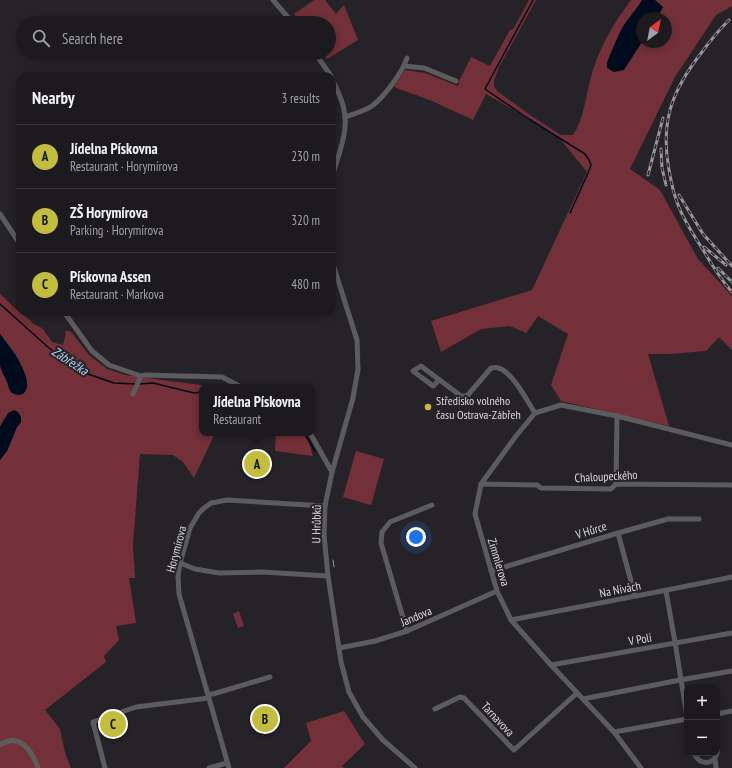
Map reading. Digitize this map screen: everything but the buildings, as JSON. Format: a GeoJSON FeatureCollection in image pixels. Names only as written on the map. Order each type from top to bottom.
{"type":"FeatureCollection","features":[{"type":"Feature","properties":{"kind":"street"},"geometry":{"type":"LineString","coordinates":[[273,0],[287,16]]}},
{"type":"Feature","properties":{"kind":"street"},"geometry":{"type":"LineString","coordinates":[[345,117],[371,107],[385,93],[404,66],[407,58]]}},
{"type":"Feature","properties":{"kind":"street"},"geometry":{"type":"LineString","coordinates":[[320,60],[328,72]]}},
{"type":"Feature","properties":{"kind":"street"},"geometry":{"type":"LineString","coordinates":[[404,66],[424,68],[456,81]]}},
{"type":"Feature","properties":{"kind":"street"},"geometry":{"type":"LineString","coordinates":[[336,86],[339,92],[346,126],[336,164]]}},
{"type":"Feature","properties":{"kind":"street"},"geometry":{"type":"LineString","coordinates":[[0,214],[16,238]]}},
{"type":"Feature","properties":{"kind":"street","name":"U Hrůbků"},"geometry":{"type":"LineString","coordinates":[[336,274],[357,340],[358,369],[353,398],[332,472],[325,506],[324,535],[328,576],[341,662],[349,692],[363,717],[383,740],[415,768]]}},
{"type":"Feature","properties":{"kind":"street"},"geometry":{"type":"LineString","coordinates":[[67,316],[92,351],[108,364],[140,377],[144,375],[222,377],[235,384]]}},
{"type":"Feature","properties":{"kind":"street"},"geometry":{"type":"LineString","coordinates":[[439,380],[433,386],[413,371],[421,366],[461,396],[467,396],[491,368],[498,368],[505,371],[512,377],[535,413],[562,405],[617,416],[732,445]]}},
{"type":"Feature","properties":{"kind":"street"},"geometry":{"type":"LineString","coordinates":[[133,394],[140,377]]}},
{"type":"Feature","properties":{"kind":"street","name":"Zimmlerova"},"geometry":{"type":"LineString","coordinates":[[535,413],[481,484],[475,514],[491,571],[497,591],[511,620],[614,732],[641,768]]}},
{"type":"Feature","properties":{"kind":"street"},"geometry":{"type":"LineString","coordinates":[[616,484],[617,416]]}},
{"type":"Feature","properties":{"kind":"street"},"geometry":{"type":"LineString","coordinates":[[312,436],[332,472]]}},
{"type":"Feature","properties":{"kind":"street","name":"Chaloupeckého"},"geometry":{"type":"LineString","coordinates":[[481,484],[537,485],[541,488],[611,489],[616,484],[732,485]]}},
{"type":"Feature","properties":{"kind":"street","name":"Horymírova"},"geometry":{"type":"LineString","coordinates":[[228,765],[179,594],[178,576],[180,563],[190,528],[199,513],[204,508],[211,503],[227,500],[325,506]]}},
{"type":"Feature","properties":{"kind":"street"},"geometry":{"type":"LineString","coordinates":[[407,631],[381,543],[382,532],[390,522],[432,505]]}},
{"type":"Feature","properties":{"kind":"street","name":"V Hůrce"},"geometry":{"type":"LineString","coordinates":[[491,571],[618,532],[668,519],[699,519]]}},
{"type":"Feature","properties":{"kind":"street"},"geometry":{"type":"LineString","coordinates":[[618,532],[635,596]]}},
{"type":"Feature","properties":{"kind":"street"},"geometry":{"type":"LineString","coordinates":[[180,563],[195,569],[219,573],[262,572],[328,576]]}},
{"type":"Feature","properties":{"kind":"street","name":"Na Nivách"},"geometry":{"type":"LineString","coordinates":[[511,620],[732,577]]}},
{"type":"Feature","properties":{"kind":"street","name":"Jandova"},"geometry":{"type":"LineString","coordinates":[[339,648],[375,641],[407,631],[497,591]]}},
{"type":"Feature","properties":{"kind":"street"},"geometry":{"type":"LineString","coordinates":[[666,591],[684,702]]}},
{"type":"Feature","properties":{"kind":"street","name":"V Poli"},"geometry":{"type":"LineString","coordinates":[[551,665],[732,633]]}},
{"type":"Feature","properties":{"kind":"street"},"geometry":{"type":"LineString","coordinates":[[583,699],[732,671]]}},
{"type":"Feature","properties":{"kind":"street"},"geometry":{"type":"LineString","coordinates":[[105,768],[93,722],[136,707],[208,696],[270,676]]}},
{"type":"Feature","properties":{"kind":"street","name":"Tarnavova"},"geometry":{"type":"LineString","coordinates":[[435,709],[460,697],[464,698],[514,750],[578,693]]}},
{"type":"Feature","properties":{"kind":"street"},"geometry":{"type":"LineString","coordinates":[[720,713],[732,711]]}},
{"type":"Feature","properties":{"kind":"street"},"geometry":{"type":"LineString","coordinates":[[614,732],[684,719]]}},
{"type":"Feature","properties":{"kind":"street"},"geometry":{"type":"LineString","coordinates":[[0,745],[4,742],[13,740],[22,743],[28,747],[36,760],[38,768]]}},
{"type":"Feature","properties":{"kind":"street"},"geometry":{"type":"LineString","coordinates":[[696,756],[702,762],[715,759],[717,756]]}},
{"type":"Feature","properties":{"kind":"street"},"geometry":{"type":"LineString","coordinates":[[715,759],[716,768]]}},
{"type":"Feature","properties":{"kind":"street"},"geometry":{"type":"LineString","coordinates":[[209,768],[228,765]]}},
{"type":"Feature","properties":{"kind":"shaded area"},"geometry":{"type":"Polygon","coordinates":[[[314,0],[325,0],[336,14],[344,5],[358,40],[336,53],[336,16],[295,16],[294,14],[314,0]]]}},
{"type":"Feature","properties":{"kind":"shaded area"},"geometry":{"type":"Polygon","coordinates":[[[529,0],[536,0],[499,67],[494,80],[494,86],[497,91],[561,135],[573,135],[583,113],[592,73],[599,53],[613,26],[631,0],[732,0],[732,6],[716,15],[675,77],[630,169],[660,190],[698,259],[732,296],[732,350],[719,337],[706,351],[648,354],[669,426],[561,401],[551,385],[568,334],[538,316],[526,333],[510,326],[481,329],[441,352],[431,321],[532,290],[587,172],[561,140],[486,94],[473,120],[432,101],[394,87],[405,70],[425,73],[458,86],[471,57],[490,66],[510,30],[513,29],[529,0]]]}},
{"type":"Feature","properties":{"kind":"shaded area"},"geometry":{"type":"Polygon","coordinates":[[[0,294],[16,309],[16,316],[25,316],[33,324],[42,328],[52,342],[63,345],[66,330],[71,332],[89,355],[107,369],[125,375],[199,385],[199,436],[214,436],[194,478],[183,462],[173,455],[140,454],[133,545],[135,578],[129,578],[136,623],[116,626],[119,640],[104,656],[106,662],[45,710],[60,729],[65,753],[71,768],[0,768],[0,460],[7,451],[17,427],[21,422],[4,419],[0,427],[0,366],[5,377],[20,362],[0,334],[0,294]]]}},
{"type":"Feature","properties":{"kind":"shaded area"},"geometry":{"type":"Polygon","coordinates":[[[276,436],[307,436],[313,456],[275,451],[276,436]]]}},
{"type":"Feature","properties":{"kind":"shaded area"},"geometry":{"type":"Polygon","coordinates":[[[356,451],[384,459],[371,505],[343,497],[356,451]]]}},
{"type":"Feature","properties":{"kind":"shaded area"},"geometry":{"type":"Polygon","coordinates":[[[239,611],[244,626],[238,628],[233,614],[239,611]]]}},
{"type":"Feature","properties":{"kind":"shaded area"},"geometry":{"type":"Polygon","coordinates":[[[344,711],[365,744],[342,766],[344,768],[284,768],[311,741],[306,723],[344,711]]]}},
{"type":"Feature","properties":{"kind":"water"},"geometry":{"type":"Polygon","coordinates":[[[642,0],[655,0],[663,7],[660,12],[636,12],[636,48],[638,48],[624,70],[614,72],[607,68],[607,62],[622,28],[642,0]]]}},
{"type":"Feature","properties":{"kind":"water"},"geometry":{"type":"Polygon","coordinates":[[[0,334],[15,354],[27,380],[27,387],[21,395],[16,395],[11,392],[1,369],[0,334]]]}},
{"type":"Feature","properties":{"kind":"water"},"geometry":{"type":"Polygon","coordinates":[[[14,410],[18,412],[21,417],[21,422],[17,427],[7,451],[0,460],[0,427],[8,413],[14,410]]]}},
{"type":"Feature","properties":{"kind":"waterway"},"geometry":{"type":"LineString","coordinates":[[533,0],[485,89],[585,154],[591,165],[570,213]]}},
{"type":"Feature","properties":{"kind":"waterway","name":"Zábřežka"},"geometry":{"type":"LineString","coordinates":[[0,304],[49,348],[82,372],[114,383],[136,384]]}},
{"type":"Feature","properties":{"kind":"waterway","name":"Zábřežka"},"geometry":{"type":"LineString","coordinates":[[139,384],[153,383],[194,393],[199,392]]}},
{"type":"Feature","properties":{"kind":"waterway","name":"Zábřežka"},"geometry":{"type":"LineString","coordinates":[[306,436],[315,451]]}},
{"type":"Feature","properties":{"kind":"tram line"},"geometry":{"type":"LineString","coordinates":[[333,560],[334,567]]}},
{"type":"Feature","properties":{"kind":"railway"},"geometry":{"type":"LineString","coordinates":[[729,20],[708,44],[683,80],[671,107],[666,137],[669,170],[673,190],[679,208],[684,219],[715,269],[732,292]]}},
{"type":"Feature","properties":{"kind":"railway"},"geometry":{"type":"LineString","coordinates":[[648,175],[663,118]]}},
{"type":"Feature","properties":{"kind":"railway"},"geometry":{"type":"LineString","coordinates":[[661,149],[662,168],[666,185]]}},
{"type":"Feature","properties":{"kind":"railway"},"geometry":{"type":"LineString","coordinates":[[679,195],[703,234],[732,266]]}},
{"type":"Feature","properties":{"kind":"railway"},"geometry":{"type":"LineString","coordinates":[[704,247],[726,265]]}},
{"type":"Feature","properties":{"kind":"railway"},"geometry":{"type":"LineString","coordinates":[[718,268],[732,282]]}},
{"type":"Feature","properties":{"kind":"place","name":"Středisko volného času Ostrava-Zábřeh"},"geometry":{"type":"Point","coordinates":[428,407]}},
{"type":"Feature","properties":{"kind":"place","name":"Jídelna Pískovna"},"geometry":{"type":"Point","coordinates":[257,464]}},
{"type":"Feature","properties":{"kind":"place","name":"ZŠ Horymírova"},"geometry":{"type":"Point","coordinates":[265,719]}},
{"type":"Feature","properties":{"kind":"place","name":"Pískovna Assen"},"geometry":{"type":"Point","coordinates":[113,724]}}]}
